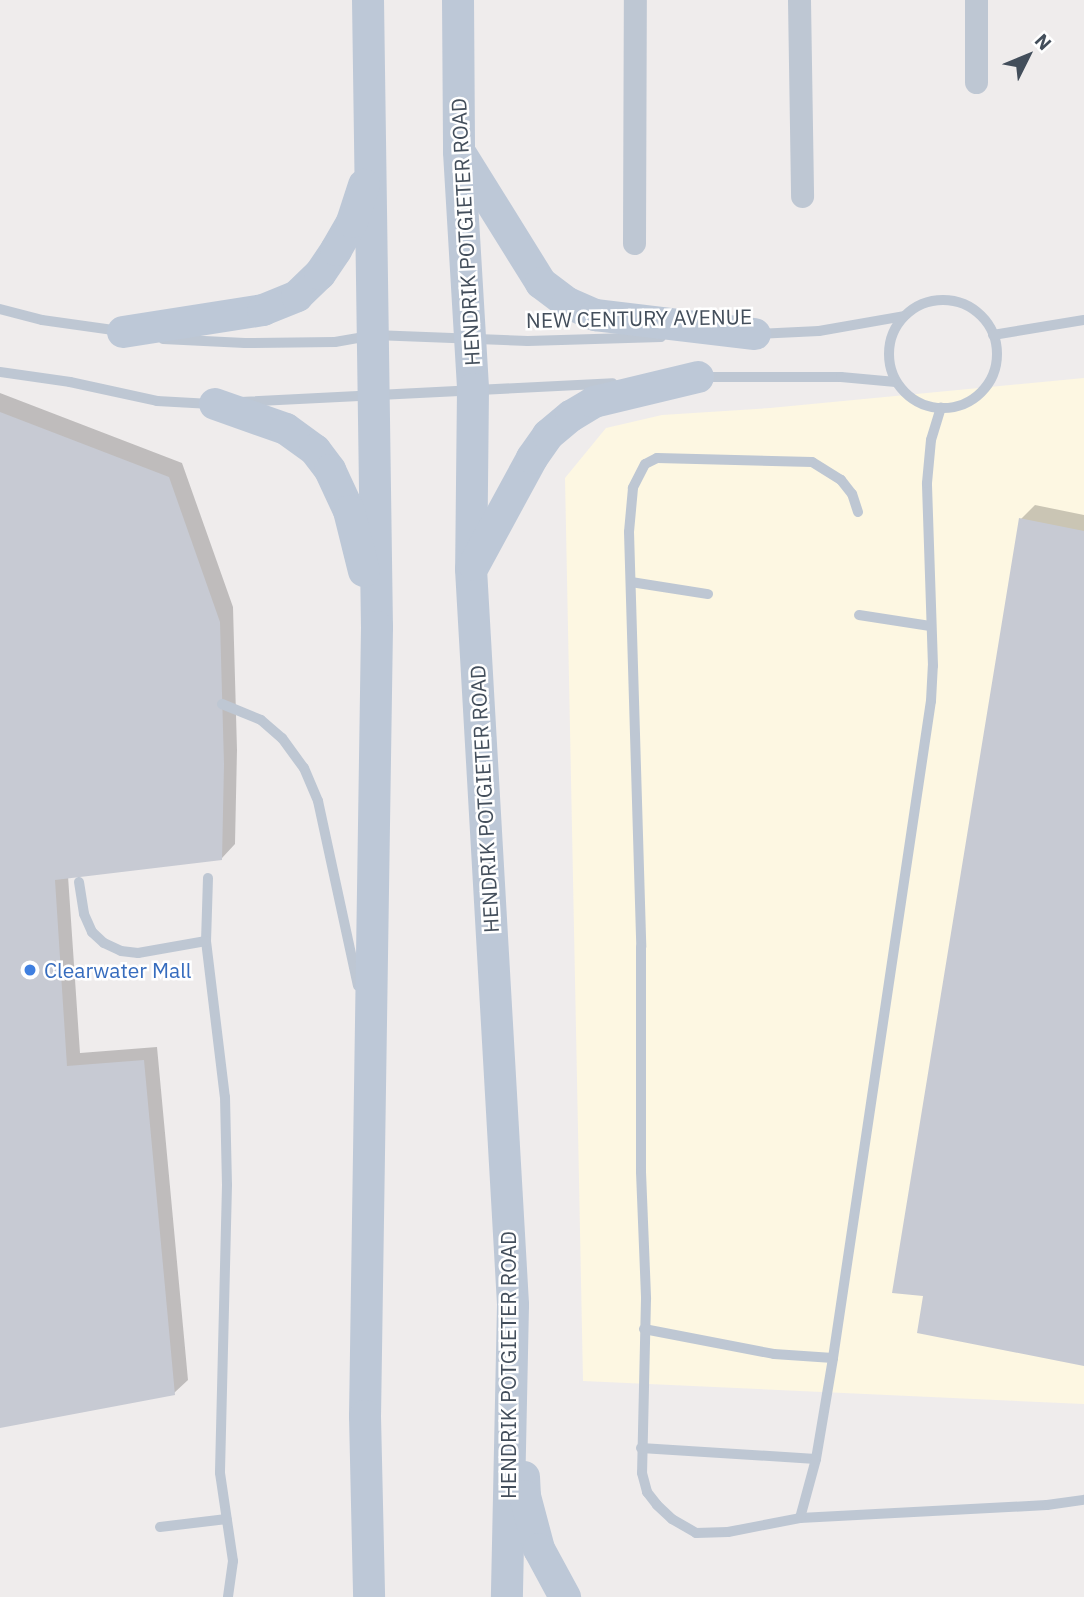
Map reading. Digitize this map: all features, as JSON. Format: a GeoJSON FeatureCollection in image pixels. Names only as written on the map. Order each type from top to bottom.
{"type":"FeatureCollection","features":[{"type":"Feature","properties":{"kind":"main road"},"geometry":{"type":"LineString","coordinates":[[369,0],[377,627],[365,1416],[369,1597]]}},
{"type":"Feature","properties":{"kind":"main road","name":"HENDRIK POTGIETER ROAD"},"geometry":{"type":"LineString","coordinates":[[458,0],[459,152],[473,388],[471,569],[513,1304],[507,1597]]}},
{"type":"Feature","properties":{"kind":"main road"},"geometry":{"type":"LineString","coordinates":[[459,152],[541,283],[568,303],[596,315],[755,334]]}},
{"type":"Feature","properties":{"kind":"main road"},"geometry":{"type":"LineString","coordinates":[[123,332],[263,310],[297,296],[320,274],[352,222],[370,166]]}},
{"type":"Feature","properties":{"kind":"main road"},"geometry":{"type":"LineString","coordinates":[[471,569],[532,458],[548,435],[594,402],[698,377]]}},
{"type":"Feature","properties":{"kind":"main road"},"geometry":{"type":"LineString","coordinates":[[215,404],[286,429],[315,450],[330,470],[349,511],[377,627]]}},
{"type":"Feature","properties":{"kind":"main road"},"geometry":{"type":"LineString","coordinates":[[513,1304],[525,1496],[539,1549],[565,1597]]}},
{"type":"Feature","properties":{"kind":"street"},"geometry":{"type":"LineString","coordinates":[[634,243],[635,0]]}},
{"type":"Feature","properties":{"kind":"street"},"geometry":{"type":"LineString","coordinates":[[799,0],[802,196]]}},
{"type":"Feature","properties":{"kind":"street"},"geometry":{"type":"LineString","coordinates":[[976,0],[976,82]]}},
{"type":"Feature","properties":{"kind":"lane","name":"NEW CENTURY AVENUE"},"geometry":{"type":"LineString","coordinates":[[0,309],[42,320],[166,339],[245,343],[335,342],[374,335],[527,341],[819,331],[904,316],[918,306],[935,300],[953,301],[970,307],[984,319],[993,334]]}},
{"type":"Feature","properties":{"kind":"lane"},"geometry":{"type":"LineString","coordinates":[[904,316],[894,331],[888,348],[896,382],[908,395],[923,404],[941,408],[958,406],[974,398],[986,385],[995,369],[997,352],[993,334],[1084,320]]}},
{"type":"Feature","properties":{"kind":"lane"},"geometry":{"type":"LineString","coordinates":[[0,372],[70,382],[157,401],[215,404],[473,388],[532,389],[698,377],[828,377],[896,382]]}},
{"type":"Feature","properties":{"kind":"lane"},"geometry":{"type":"LineString","coordinates":[[800,1518],[816,1459],[833,1358],[931,701],[927,458],[941,408]]}},
{"type":"Feature","properties":{"kind":"lane"},"geometry":{"type":"LineString","coordinates":[[858,512],[852,494],[841,480],[812,462],[657,458],[645,464],[634,488],[629,532],[641,947],[639,1095],[646,1299],[641,1448],[647,1492],[673,1519],[696,1533],[728,1532],[800,1518],[1047,1505],[1084,1500]]}},
{"type":"Feature","properties":{"kind":"lane"},"geometry":{"type":"LineString","coordinates":[[631,582],[708,594]]}},
{"type":"Feature","properties":{"kind":"lane"},"geometry":{"type":"LineString","coordinates":[[859,615],[930,626]]}},
{"type":"Feature","properties":{"kind":"lane"},"geometry":{"type":"LineString","coordinates":[[222,704],[261,720],[282,738],[304,768],[318,802],[371,1044]]}},
{"type":"Feature","properties":{"kind":"lane"},"geometry":{"type":"LineString","coordinates":[[208,878],[206,941],[225,1097],[227,1185],[220,1473],[233,1560],[228,1597]]}},
{"type":"Feature","properties":{"kind":"lane"},"geometry":{"type":"LineString","coordinates":[[79,882],[84,914],[92,932],[104,943],[121,951],[138,953],[206,941]]}},
{"type":"Feature","properties":{"kind":"lane"},"geometry":{"type":"LineString","coordinates":[[644,1329],[774,1354],[833,1358]]}},
{"type":"Feature","properties":{"kind":"lane"},"geometry":{"type":"LineString","coordinates":[[641,1448],[816,1459]]}},
{"type":"Feature","properties":{"kind":"lane"},"geometry":{"type":"LineString","coordinates":[[160,1527],[227,1519]]}},
{"type":"Feature","properties":{"kind":"shaded area"},"geometry":{"type":"Polygon","coordinates":[[[1084,378],[1084,1404],[583,1381],[565,478],[606,428],[662,415],[770,408],[1084,378]]]}},
{"type":"Feature","properties":{"kind":"building","name":"Clearwater Mall"},"geometry":{"type":"Polygon","coordinates":[[[0,412],[169,477],[220,622],[224,764],[222,860],[55,880],[67,1066],[144,1060],[175,1395],[0,1428],[0,412]]]}},
{"type":"Feature","properties":{"kind":"building"},"geometry":{"type":"Polygon","coordinates":[[[1019,518],[1084,531],[1084,1366],[917,1333],[923,1296],[892,1293],[1019,518]]]}},
{"type":"Feature","properties":{"kind":"place","name":"Clearwater Mall"},"geometry":{"type":"Point","coordinates":[30,970]}}]}
